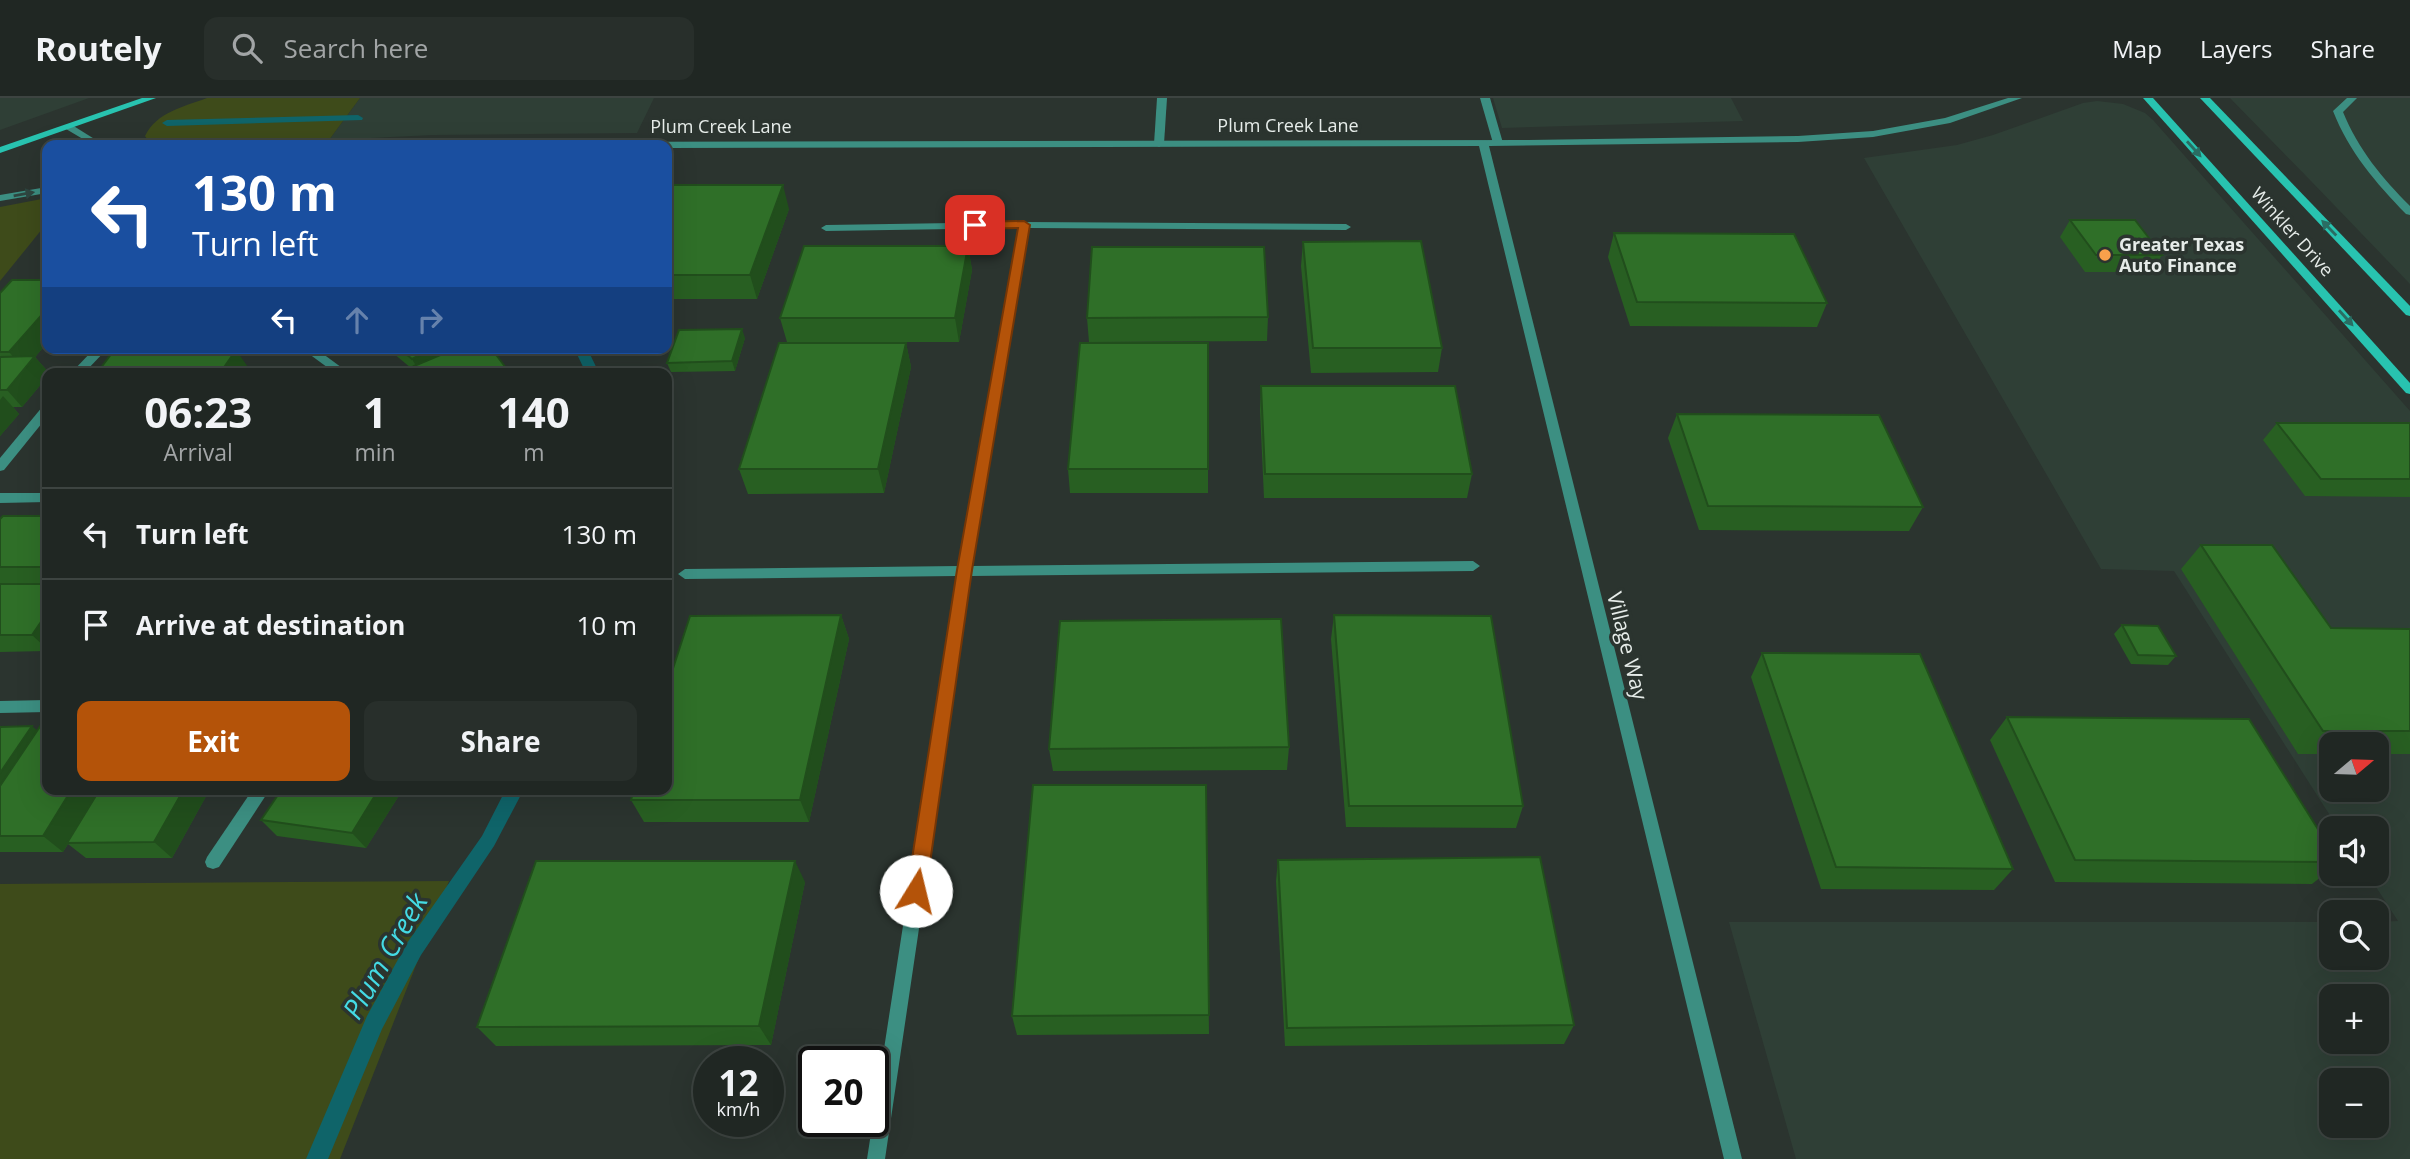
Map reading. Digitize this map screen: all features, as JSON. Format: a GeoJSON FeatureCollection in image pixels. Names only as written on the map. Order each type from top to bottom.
{"type":"FeatureCollection","features":[{"type":"Feature","properties":{"kind":"main road"},"geometry":{"type":"LineString","coordinates":[[0,150],[151,98]]}},
{"type":"Feature","properties":{"kind":"main road","name":"Winkler Drive"},"geometry":{"type":"LineString","coordinates":[[2148,98],[2410,390]]}},
{"type":"Feature","properties":{"kind":"main road","name":"Winkler Drive"},"geometry":{"type":"LineString","coordinates":[[2205,98],[2410,313]]}},
{"type":"Feature","properties":{"kind":"street"},"geometry":{"type":"LineString","coordinates":[[1159,144],[1161,98]]}},
{"type":"Feature","properties":{"kind":"street","name":"Village Way"},"geometry":{"type":"LineString","coordinates":[[1485,98],[1491,143],[1588,577],[1733,1159]]}},
{"type":"Feature","properties":{"kind":"street","name":"Plum Creek Lane"},"geometry":{"type":"LineString","coordinates":[[672,145],[1491,143],[1798,139],[1873,134],[1947,121],[2017,98]]}},
{"type":"Feature","properties":{"kind":"street"},"geometry":{"type":"LineString","coordinates":[[2352,98],[2338,111],[2344,128],[2384,186],[2410,212]]}},
{"type":"Feature","properties":{"kind":"street"},"geometry":{"type":"LineString","coordinates":[[69,127],[91,140]]}},
{"type":"Feature","properties":{"kind":"street"},"geometry":{"type":"LineString","coordinates":[[0,198],[42,191]]}},
{"type":"Feature","properties":{"kind":"street"},"geometry":{"type":"LineString","coordinates":[[826,228],[1024,225],[1346,227]]}},
{"type":"Feature","properties":{"kind":"street"},"geometry":{"type":"LineString","coordinates":[[876,1159],[965,570],[1024,225]]}},
{"type":"Feature","properties":{"kind":"street"},"geometry":{"type":"LineString","coordinates":[[82,368],[96,354]]}},
{"type":"Feature","properties":{"kind":"street"},"geometry":{"type":"LineString","coordinates":[[316,354],[336,368]]}},
{"type":"Feature","properties":{"kind":"street"},"geometry":{"type":"LineString","coordinates":[[0,467],[42,415]]}},
{"type":"Feature","properties":{"kind":"street"},"geometry":{"type":"LineString","coordinates":[[0,498],[42,498]]}},
{"type":"Feature","properties":{"kind":"street"},"geometry":{"type":"LineString","coordinates":[[685,573],[1473,566]]}},
{"type":"Feature","properties":{"kind":"street"},"geometry":{"type":"LineString","coordinates":[[0,706],[42,706]]}},
{"type":"Feature","properties":{"kind":"street"},"geometry":{"type":"LineString","coordinates":[[213,862],[257,795]]}},
{"type":"Feature","properties":{"kind":"shaded area"},"geometry":{"type":"Polygon","coordinates":[[[0,98],[89,98],[0,130],[0,98]]]}},
{"type":"Feature","properties":{"kind":"shaded area"},"geometry":{"type":"Polygon","coordinates":[[[360,98],[654,98],[637,133],[433,135],[329,140],[360,98]]]}},
{"type":"Feature","properties":{"kind":"shaded area"},"geometry":{"type":"Polygon","coordinates":[[[1493,98],[1731,98],[1743,121],[1502,128],[1493,98]]]}},
{"type":"Feature","properties":{"kind":"shaded area"},"geometry":{"type":"Polygon","coordinates":[[[2230,98],[2410,98],[2410,284],[2311,181],[2230,98]]]}},
{"type":"Feature","properties":{"kind":"shaded area"},"geometry":{"type":"Polygon","coordinates":[[[2097,101],[2123,104],[2145,113],[2410,411],[2410,1159],[1796,1159],[1729,922],[2319,922],[2319,970],[2389,970],[2389,921],[2398,921],[2389,907],[2389,900],[2384,900],[2375,886],[2389,886],[2389,816],[2330,816],[2321,802],[2389,802],[2389,732],[2319,732],[2319,798],[2174,571],[2101,569],[1864,158],[1957,145],[2083,103],[2097,101]]]}},
{"type":"Feature","properties":{"kind":"green space"},"geometry":{"type":"Polygon","coordinates":[[[207,98],[360,98],[329,140],[148,140],[145,136],[150,128],[172,111],[207,98]]]}},
{"type":"Feature","properties":{"kind":"green space"},"geometry":{"type":"Polygon","coordinates":[[[42,199],[42,229],[0,281],[0,207],[42,199]]]}},
{"type":"Feature","properties":{"kind":"green space"},"geometry":{"type":"Polygon","coordinates":[[[449,881],[340,1159],[0,1159],[0,884],[449,881]]]}},
{"type":"Feature","properties":{"kind":"building"},"geometry":{"type":"Polygon","coordinates":[[[672,185],[783,185],[750,275],[672,275],[672,185]]]}},
{"type":"Feature","properties":{"kind":"building"},"geometry":{"type":"Polygon","coordinates":[[[2070,220],[2135,220],[2162,255],[2096,255],[2070,220]]]}},
{"type":"Feature","properties":{"kind":"building"},"geometry":{"type":"Polygon","coordinates":[[[1614,233],[1794,234],[1827,303],[1637,302],[1614,233]]]}},
{"type":"Feature","properties":{"kind":"building"},"geometry":{"type":"Polygon","coordinates":[[[1421,241],[1442,348],[1313,348],[1303,242],[1421,241]]]}},
{"type":"Feature","properties":{"kind":"building"},"geometry":{"type":"Polygon","coordinates":[[[804,246],[968,246],[955,318],[780,318],[804,246]]]}},
{"type":"Feature","properties":{"kind":"building"},"geometry":{"type":"Polygon","coordinates":[[[1092,247],[1264,247],[1268,317],[1087,318],[1092,247]]]}},
{"type":"Feature","properties":{"kind":"building"},"geometry":{"type":"Polygon","coordinates":[[[12,280],[42,280],[42,315],[9,352],[0,352],[0,293],[12,280]]]}},
{"type":"Feature","properties":{"kind":"building"},"geometry":{"type":"Polygon","coordinates":[[[742,329],[732,361],[667,363],[679,330],[742,329]]]}},
{"type":"Feature","properties":{"kind":"building"},"geometry":{"type":"Polygon","coordinates":[[[779,343],[906,343],[878,469],[739,469],[779,343]]]}},
{"type":"Feature","properties":{"kind":"building"},"geometry":{"type":"Polygon","coordinates":[[[1080,343],[1208,343],[1208,469],[1068,469],[1080,343]]]}},
{"type":"Feature","properties":{"kind":"building"},"geometry":{"type":"Polygon","coordinates":[[[111,354],[233,354],[223,368],[101,368],[111,354]]]}},
{"type":"Feature","properties":{"kind":"building"},"geometry":{"type":"Polygon","coordinates":[[[406,354],[422,354],[412,359],[406,354]]]}},
{"type":"Feature","properties":{"kind":"building"},"geometry":{"type":"Polygon","coordinates":[[[443,354],[496,354],[506,368],[415,368],[414,366],[443,354]]]}},
{"type":"Feature","properties":{"kind":"building"},"geometry":{"type":"Polygon","coordinates":[[[35,356],[7,390],[0,390],[0,357],[35,356]]]}},
{"type":"Feature","properties":{"kind":"building"},"geometry":{"type":"Polygon","coordinates":[[[1261,386],[1455,386],[1472,474],[1265,474],[1261,386]]]}},
{"type":"Feature","properties":{"kind":"building"},"geometry":{"type":"Polygon","coordinates":[[[1677,414],[1879,415],[1923,507],[1708,506],[1677,414]]]}},
{"type":"Feature","properties":{"kind":"building"},"geometry":{"type":"Polygon","coordinates":[[[2277,423],[2410,423],[2410,479],[2321,479],[2277,423]]]}},
{"type":"Feature","properties":{"kind":"building"},"geometry":{"type":"Polygon","coordinates":[[[3,516],[42,516],[42,567],[0,567],[0,519],[3,516]]]}},
{"type":"Feature","properties":{"kind":"building"},"geometry":{"type":"Polygon","coordinates":[[[2201,545],[2272,545],[2331,628],[2410,629],[2410,731],[2323,731],[2201,545]]]}},
{"type":"Feature","properties":{"kind":"building"},"geometry":{"type":"Polygon","coordinates":[[[0,584],[42,584],[42,620],[32,635],[0,635],[0,584]]]}},
{"type":"Feature","properties":{"kind":"building"},"geometry":{"type":"Polygon","coordinates":[[[841,615],[800,800],[631,800],[632,795],[672,795],[672,672],[690,616],[841,615]]]}},
{"type":"Feature","properties":{"kind":"building"},"geometry":{"type":"Polygon","coordinates":[[[1334,615],[1491,616],[1523,806],[1349,806],[1334,615]]]}},
{"type":"Feature","properties":{"kind":"building"},"geometry":{"type":"Polygon","coordinates":[[[1281,619],[1289,747],[1049,749],[1060,621],[1281,619]]]}},
{"type":"Feature","properties":{"kind":"building"},"geometry":{"type":"Polygon","coordinates":[[[2122,625],[2158,626],[2176,656],[2138,655],[2122,625]]]}},
{"type":"Feature","properties":{"kind":"building"},"geometry":{"type":"Polygon","coordinates":[[[1762,653],[1920,654],[2013,869],[1836,867],[1762,653]]]}},
{"type":"Feature","properties":{"kind":"building"},"geometry":{"type":"Polygon","coordinates":[[[2007,717],[2249,719],[2319,831],[2319,862],[2075,860],[2007,717]]]}},
{"type":"Feature","properties":{"kind":"building"},"geometry":{"type":"Polygon","coordinates":[[[42,725],[42,795],[68,795],[43,836],[0,836],[0,786],[42,725]]]}},
{"type":"Feature","properties":{"kind":"building"},"geometry":{"type":"Polygon","coordinates":[[[32,726],[0,773],[0,727],[32,726]]]}},
{"type":"Feature","properties":{"kind":"building"},"geometry":{"type":"Polygon","coordinates":[[[1033,785],[1206,785],[1209,1015],[1012,1016],[1033,785]]]}},
{"type":"Feature","properties":{"kind":"building"},"geometry":{"type":"Polygon","coordinates":[[[96,795],[181,795],[154,842],[67,843],[96,795]]]}},
{"type":"Feature","properties":{"kind":"building"},"geometry":{"type":"Polygon","coordinates":[[[278,795],[375,795],[352,833],[261,820],[278,795]]]}},
{"type":"Feature","properties":{"kind":"building"},"geometry":{"type":"Polygon","coordinates":[[[1540,857],[1574,1025],[1287,1028],[1278,860],[1540,857]]]}},
{"type":"Feature","properties":{"kind":"building"},"geometry":{"type":"Polygon","coordinates":[[[536,861],[795,861],[759,1026],[477,1027],[536,861]]]}},
{"type":"Feature","properties":{"kind":"waterway","name":"Plum Creek"},"geometry":{"type":"LineString","coordinates":[[167,123],[358,118]]}},
{"type":"Feature","properties":{"kind":"waterway","name":"Plum Creek"},"geometry":{"type":"LineString","coordinates":[[583,354],[590,368]]}},
{"type":"Feature","properties":{"kind":"waterway","name":"Plum Creek"},"geometry":{"type":"LineString","coordinates":[[317,1159],[374,1023],[414,949],[488,841],[512,795]]}},
{"type":"Feature","properties":{"kind":"place","name":"Greater Texas Auto Finance"},"geometry":{"type":"Point","coordinates":[2105,255]}},
{"type":"Feature","properties":{"kind":"route"},"geometry":{"type":"LineString","coordinates":[[916,891],[965,570],[1024,225],[975,225]]}}]}
